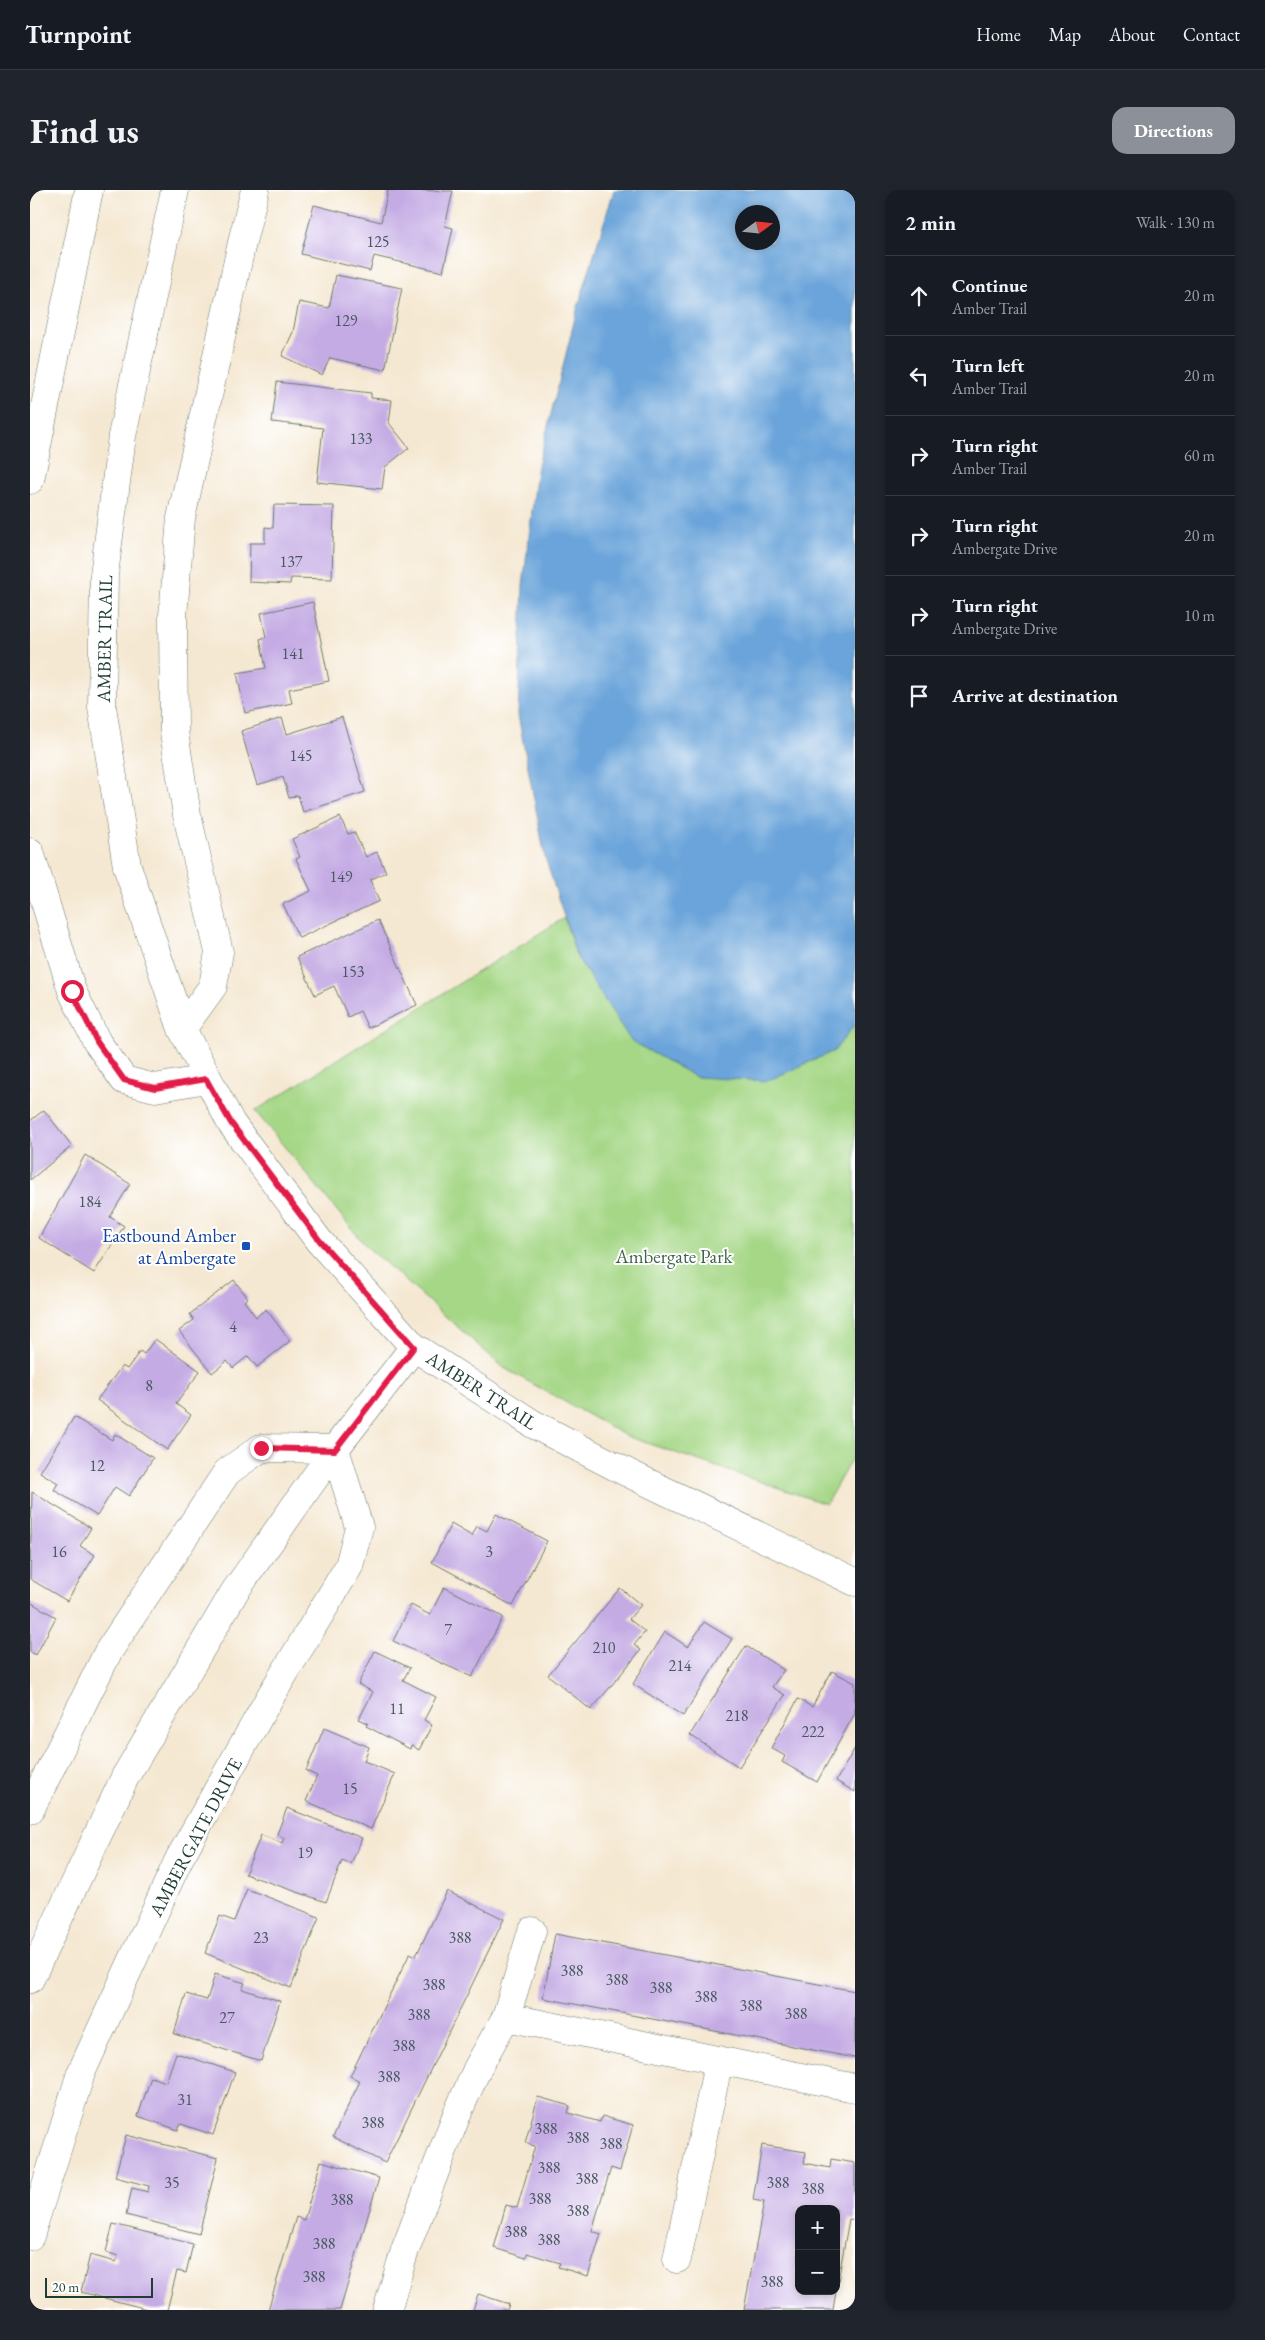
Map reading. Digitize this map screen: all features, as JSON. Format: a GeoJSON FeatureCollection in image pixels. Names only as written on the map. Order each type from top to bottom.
{"type":"FeatureCollection","features":[{"type":"Feature","properties":{"kind":"street"},"geometry":{"type":"LineString","coordinates":[[30,480],[89,190]]}},
{"type":"Feature","properties":{"kind":"street","name":"AMBER TRAIL"},"geometry":{"type":"LineString","coordinates":[[175,190],[122,436],[104,575],[102,706],[127,866],[182,1029],[206,1079],[231,1123],[320,1241],[414,1347],[533,1424],[628,1473],[855,1582]]}},
{"type":"Feature","properties":{"kind":"street"},"geometry":{"type":"LineString","coordinates":[[182,1029],[213,986],[218,952],[187,814],[174,732],[173,616],[181,518],[243,238],[256,190]]}},
{"type":"Feature","properties":{"kind":"street"},"geometry":{"type":"LineString","coordinates":[[30,852],[72,991],[97,1042],[124,1080],[155,1088],[206,1079]]}},
{"type":"Feature","properties":{"kind":"street"},"geometry":{"type":"LineString","coordinates":[[30,1978],[125,1776],[235,1591],[335,1450],[414,1347]]}},
{"type":"Feature","properties":{"kind":"street"},"geometry":{"type":"LineString","coordinates":[[30,1810],[108,1652],[227,1472],[261,1448],[335,1450]]}},
{"type":"Feature","properties":{"kind":"street","name":"AMBERGATE DRIVE"},"geometry":{"type":"LineString","coordinates":[[30,2236],[81,2073],[179,1859],[270,1697],[350,1566],[359,1527],[335,1450]]}},
{"type":"Feature","properties":{"kind":"street"},"geometry":{"type":"LineString","coordinates":[[387,2310],[405,2250],[457,2114],[478,2067],[506,2017],[532,1931]]}},
{"type":"Feature","properties":{"kind":"street"},"geometry":{"type":"LineString","coordinates":[[506,2017],[855,2088]]}},
{"type":"Feature","properties":{"kind":"street"},"geometry":{"type":"LineString","coordinates":[[677,2259],[719,2060]]}},
{"type":"Feature","properties":{"kind":"green space","name":"Ambergate Park"},"geometry":{"type":"Polygon","coordinates":[[[564,918],[577,957],[834,1051],[855,1024],[855,1453],[826,1504],[626,1436],[504,1368],[366,1246],[255,1111],[564,918]]]}},
{"type":"Feature","properties":{"kind":"water"},"geometry":{"type":"Polygon","coordinates":[[[614,190],[855,190],[855,1024],[834,1051],[767,1081],[696,1077],[631,1041],[577,957],[545,857],[518,715],[523,586],[537,470],[577,310],[614,190]]]}},
{"type":"Feature","properties":{"kind":"building"},"geometry":{"type":"Polygon","coordinates":[[[388,190],[453,191],[445,226],[453,228],[443,272],[374,256],[370,271],[301,254],[314,205],[381,222],[388,190]]]}},
{"type":"Feature","properties":{"kind":"building"},"geometry":{"type":"Polygon","coordinates":[[[336,275],[402,288],[385,370],[330,358],[322,375],[282,356],[293,332],[299,302],[329,308],[336,275]]]}},
{"type":"Feature","properties":{"kind":"building"},"geometry":{"type":"Polygon","coordinates":[[[277,382],[371,393],[371,398],[392,400],[389,423],[409,448],[385,467],[382,489],[317,482],[323,428],[272,422],[277,382]]]}},
{"type":"Feature","properties":{"kind":"building"},"geometry":{"type":"Polygon","coordinates":[[[274,505],[334,506],[332,579],[291,578],[290,584],[249,582],[250,543],[265,543],[265,527],[273,528],[274,505]]]}},
{"type":"Feature","properties":{"kind":"building"},"geometry":{"type":"Polygon","coordinates":[[[313,602],[329,681],[289,689],[292,703],[245,713],[237,673],[266,668],[260,639],[266,637],[261,613],[313,602]]]}},
{"type":"Feature","properties":{"kind":"building"},"geometry":{"type":"Polygon","coordinates":[[[342,717],[365,792],[303,812],[298,795],[289,798],[283,777],[257,785],[241,731],[282,718],[287,734],[342,717]]]}},
{"type":"Feature","properties":{"kind":"building"},"geometry":{"type":"Polygon","coordinates":[[[340,817],[348,834],[354,832],[366,857],[377,852],[386,872],[370,880],[379,901],[299,938],[283,904],[311,891],[296,859],[300,857],[292,839],[340,817]]]}},
{"type":"Feature","properties":{"kind":"building"},"geometry":{"type":"Polygon","coordinates":[[[378,920],[417,1005],[368,1028],[360,1011],[348,1017],[334,986],[315,995],[297,957],[378,920]]]}},
{"type":"Feature","properties":{"kind":"building"},"geometry":{"type":"Polygon","coordinates":[[[44,1110],[72,1146],[30,1180],[30,1121],[44,1110]]]}},
{"type":"Feature","properties":{"kind":"building"},"geometry":{"type":"Polygon","coordinates":[[[85,1155],[130,1184],[110,1217],[124,1226],[94,1273],[39,1238],[85,1155]]]}},
{"type":"Feature","properties":{"kind":"building"},"geometry":{"type":"Polygon","coordinates":[[[234,1280],[248,1298],[244,1301],[256,1317],[266,1309],[290,1341],[257,1367],[248,1356],[233,1368],[227,1361],[212,1373],[179,1331],[194,1320],[190,1314],[234,1280]]]}},
{"type":"Feature","properties":{"kind":"building"},"geometry":{"type":"Polygon","coordinates":[[[155,1339],[200,1371],[176,1404],[191,1415],[167,1450],[97,1400],[122,1366],[127,1369],[140,1351],[144,1354],[155,1339]]]}},
{"type":"Feature","properties":{"kind":"building"},"geometry":{"type":"Polygon","coordinates":[[[74,1417],[112,1440],[115,1434],[153,1458],[129,1496],[115,1487],[97,1516],[54,1490],[58,1483],[40,1472],[74,1417]]]}},
{"type":"Feature","properties":{"kind":"building"},"geometry":{"type":"Polygon","coordinates":[[[32,1492],[91,1528],[80,1546],[95,1555],[67,1601],[30,1579],[32,1492]]]}},
{"type":"Feature","properties":{"kind":"building"},"geometry":{"type":"Polygon","coordinates":[[[496,1514],[547,1541],[513,1606],[432,1562],[451,1524],[472,1536],[477,1526],[487,1531],[496,1514]]]}},
{"type":"Feature","properties":{"kind":"building"},"geometry":{"type":"Polygon","coordinates":[[[444,1587],[503,1617],[472,1677],[393,1641],[411,1605],[430,1615],[444,1587]]]}},
{"type":"Feature","properties":{"kind":"building"},"geometry":{"type":"Polygon","coordinates":[[[620,1588],[641,1605],[629,1619],[645,1632],[634,1645],[641,1650],[591,1710],[548,1675],[620,1588]]]}},
{"type":"Feature","properties":{"kind":"building"},"geometry":{"type":"Polygon","coordinates":[[[30,1602],[56,1617],[36,1655],[30,1652],[30,1602]]]}},
{"type":"Feature","properties":{"kind":"building"},"geometry":{"type":"Polygon","coordinates":[[[704,1622],[732,1639],[683,1716],[633,1684],[665,1632],[688,1647],[704,1622]]]}},
{"type":"Feature","properties":{"kind":"building"},"geometry":{"type":"Polygon","coordinates":[[[746,1646],[784,1670],[772,1687],[785,1695],[739,1767],[690,1735],[746,1646]]]}},
{"type":"Feature","properties":{"kind":"building"},"geometry":{"type":"Polygon","coordinates":[[[375,1651],[410,1668],[403,1680],[436,1697],[424,1720],[432,1725],[419,1750],[411,1745],[410,1749],[366,1726],[368,1723],[359,1719],[373,1692],[358,1684],[375,1651]]]}},
{"type":"Feature","properties":{"kind":"building"},"geometry":{"type":"Polygon","coordinates":[[[832,1671],[855,1683],[855,1713],[817,1782],[782,1762],[785,1756],[771,1748],[798,1699],[812,1707],[832,1671]]]}},
{"type":"Feature","properties":{"kind":"building"},"geometry":{"type":"Polygon","coordinates":[[[324,1728],[369,1747],[364,1761],[395,1774],[371,1829],[306,1801],[317,1776],[306,1771],[324,1728]]]}},
{"type":"Feature","properties":{"kind":"building"},"geometry":{"type":"Polygon","coordinates":[[[855,1748],[855,1792],[836,1781],[855,1748]]]}},
{"type":"Feature","properties":{"kind":"building"},"geometry":{"type":"Polygon","coordinates":[[[287,1808],[362,1838],[351,1864],[342,1861],[326,1902],[245,1874],[261,1835],[282,1843],[284,1838],[277,1834],[287,1808]]]}},
{"type":"Feature","properties":{"kind":"building"},"geometry":{"type":"Polygon","coordinates":[[[247,1889],[319,1917],[291,1988],[205,1953],[220,1916],[234,1921],[247,1889]]]}},
{"type":"Feature","properties":{"kind":"building"},"geometry":{"type":"Polygon","coordinates":[[[447,1891],[504,1919],[385,2163],[333,2137],[360,2081],[350,2076],[410,1953],[416,1956],[447,1891]]]}},
{"type":"Feature","properties":{"kind":"building"},"geometry":{"type":"Polygon","coordinates":[[[555,1934],[855,1991],[855,2058],[543,1998],[555,1934]]]}},
{"type":"Feature","properties":{"kind":"building"},"geometry":{"type":"Polygon","coordinates":[[[215,1974],[245,1983],[242,1989],[280,2001],[261,2061],[174,2034],[186,1994],[207,2000],[215,1974]]]}},
{"type":"Feature","properties":{"kind":"building"},"geometry":{"type":"Polygon","coordinates":[[[176,2053],[235,2072],[213,2135],[181,2124],[178,2130],[138,2116],[151,2077],[166,2082],[176,2053]]]}},
{"type":"Feature","properties":{"kind":"building"},"geometry":{"type":"Polygon","coordinates":[[[538,2097],[570,2106],[568,2113],[600,2122],[602,2116],[633,2125],[620,2171],[611,2168],[601,2200],[592,2231],[601,2234],[588,2276],[558,2267],[560,2263],[527,2253],[526,2258],[494,2248],[506,2205],[517,2208],[535,2146],[525,2143],[538,2097]]]}},
{"type":"Feature","properties":{"kind":"building"},"geometry":{"type":"Polygon","coordinates":[[[126,2135],[218,2158],[199,2234],[126,2215],[132,2188],[148,2192],[149,2186],[115,2177],[126,2135]]]}},
{"type":"Feature","properties":{"kind":"building"},"geometry":{"type":"Polygon","coordinates":[[[762,2145],[806,2152],[804,2163],[830,2168],[831,2159],[855,2163],[855,2220],[849,2219],[840,2270],[840,2205],[795,2205],[795,2295],[835,2295],[833,2310],[744,2310],[764,2202],[753,2200],[762,2145]]]}},
{"type":"Feature","properties":{"kind":"building"},"geometry":{"type":"Polygon","coordinates":[[[321,2161],[379,2178],[340,2310],[268,2310],[296,2217],[304,2220],[321,2161]]]}},
{"type":"Feature","properties":{"kind":"building"},"geometry":{"type":"Polygon","coordinates":[[[113,2224],[193,2244],[186,2273],[177,2271],[167,2310],[151,2310],[81,2292],[90,2255],[116,2262],[118,2256],[106,2252],[113,2224]]]}},
{"type":"Feature","properties":{"kind":"building"},"geometry":{"type":"Polygon","coordinates":[[[478,2294],[509,2304],[507,2310],[473,2310],[478,2294]]]}},
{"type":"Feature","properties":{"kind":"place","name":"Eastbound Amber at Ambergate"},"geometry":{"type":"Point","coordinates":[246,1246]}},
{"type":"Feature","properties":{"kind":"route"},"geometry":{"type":"LineString","coordinates":[[72,991],[97,1042],[124,1080],[155,1088],[206,1079],[231,1123],[320,1241],[414,1347],[335,1450],[261,1448]]}}]}
